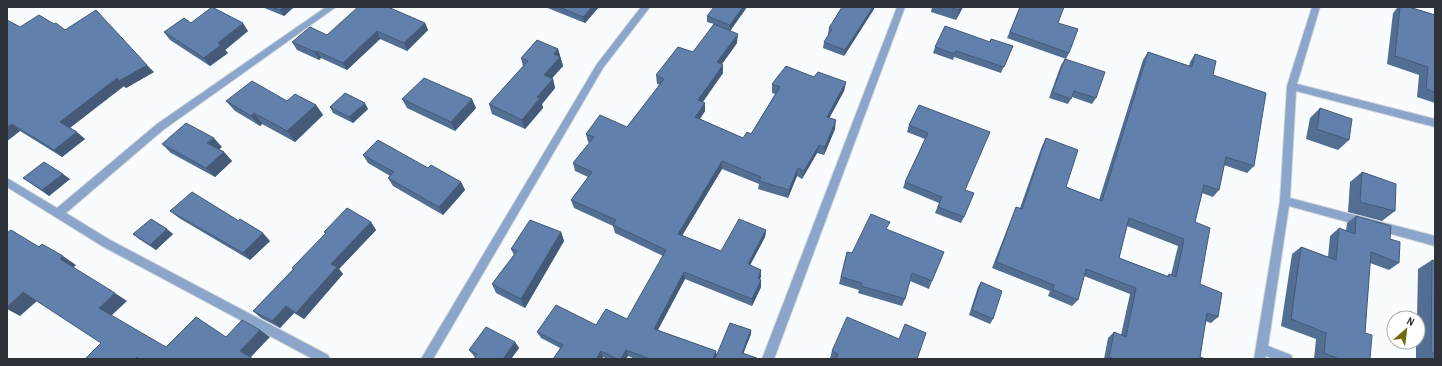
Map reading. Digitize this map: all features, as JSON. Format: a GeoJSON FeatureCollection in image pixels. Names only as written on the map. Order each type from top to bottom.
{"type":"FeatureCollection","features":[{"type":"Feature","properties":{"kind":"street"},"geometry":{"type":"LineString","coordinates":[[58,213],[160,127],[332,7]]}},
{"type":"Feature","properties":{"kind":"street"},"geometry":{"type":"LineString","coordinates":[[427,359],[600,66],[646,7]]}},
{"type":"Feature","properties":{"kind":"street"},"geometry":{"type":"LineString","coordinates":[[768,359],[900,7]]}},
{"type":"Feature","properties":{"kind":"street"},"geometry":{"type":"LineString","coordinates":[[1287,359],[1261,354],[1285,201],[1292,86],[1316,7]]}},
{"type":"Feature","properties":{"kind":"street"},"geometry":{"type":"LineString","coordinates":[[1292,86],[1435,124]]}},
{"type":"Feature","properties":{"kind":"street"},"geometry":{"type":"LineString","coordinates":[[7,182],[106,243],[324,359]]}},
{"type":"Feature","properties":{"kind":"street"},"geometry":{"type":"LineString","coordinates":[[1285,201],[1435,241]]}},
{"type":"Feature","properties":{"kind":"building"},"geometry":{"type":"Polygon","coordinates":[[[212,7],[243,23],[218,43],[221,45],[204,58],[164,32],[184,18],[191,23],[212,7]]]}},
{"type":"Feature","properties":{"kind":"building"},"geometry":{"type":"Polygon","coordinates":[[[272,7],[283,7],[280,10],[272,7]]]}},
{"type":"Feature","properties":{"kind":"building"},"geometry":{"type":"Polygon","coordinates":[[[358,7],[388,7],[425,23],[404,43],[377,31],[343,63],[292,42],[310,27],[327,35],[358,7]]]}},
{"type":"Feature","properties":{"kind":"building"},"geometry":{"type":"Polygon","coordinates":[[[559,7],[592,7],[583,17],[559,7]]]}},
{"type":"Feature","properties":{"kind":"building"},"geometry":{"type":"Polygon","coordinates":[[[714,7],[743,7],[730,25],[707,16],[714,7]]]}},
{"type":"Feature","properties":{"kind":"building"},"geometry":{"type":"Polygon","coordinates":[[[842,7],[873,7],[845,50],[824,42],[832,29],[829,28],[842,7]]]}},
{"type":"Feature","properties":{"kind":"building"},"geometry":{"type":"Polygon","coordinates":[[[949,7],[961,7],[959,10],[949,7]]]}},
{"type":"Feature","properties":{"kind":"building"},"geometry":{"type":"Polygon","coordinates":[[[1020,7],[1064,7],[1058,23],[1078,29],[1069,53],[1010,32],[1020,7]]]}},
{"type":"Feature","properties":{"kind":"building"},"geometry":{"type":"Polygon","coordinates":[[[1400,7],[1409,7],[1435,15],[1435,92],[1426,89],[1428,67],[1395,56],[1400,7]]]}},
{"type":"Feature","properties":{"kind":"building"},"geometry":{"type":"Polygon","coordinates":[[[96,10],[147,65],[119,81],[117,78],[60,122],[77,132],[54,150],[12,124],[7,127],[7,20],[20,27],[39,15],[54,24],[56,23],[65,30],[96,10]]]}},
{"type":"Feature","properties":{"kind":"building"},"geometry":{"type":"Polygon","coordinates":[[[714,24],[738,34],[717,62],[723,65],[698,100],[705,103],[695,117],[743,138],[747,132],[751,134],[780,87],[772,84],[786,66],[814,77],[818,72],[846,82],[827,117],[836,120],[825,147],[819,145],[804,171],[798,168],[789,190],[759,181],[761,177],[722,161],[678,234],[721,251],[739,219],[766,230],[748,264],[761,270],[758,278],[761,280],[752,299],[684,272],[654,329],[716,351],[713,359],[650,359],[626,350],[621,359],[617,359],[601,351],[596,359],[553,359],[563,345],[537,332],[556,305],[596,325],[606,309],[627,319],[666,250],[613,225],[616,220],[571,200],[592,172],[573,163],[594,137],[586,134],[600,115],[627,127],[664,79],[656,75],[678,47],[693,52],[714,24]]]}},
{"type":"Feature","properties":{"kind":"building"},"geometry":{"type":"Polygon","coordinates":[[[945,26],[990,42],[991,39],[1013,46],[1004,67],[956,51],[955,54],[935,47],[945,26]]]}},
{"type":"Feature","properties":{"kind":"building"},"geometry":{"type":"Polygon","coordinates":[[[537,40],[558,49],[554,54],[560,57],[544,75],[553,79],[537,97],[540,98],[522,120],[489,104],[528,61],[521,58],[537,40]]]}},
{"type":"Feature","properties":{"kind":"building"},"geometry":{"type":"Polygon","coordinates":[[[1148,52],[1192,67],[1195,54],[1216,61],[1213,75],[1266,93],[1254,166],[1226,157],[1219,190],[1204,185],[1195,222],[1210,228],[1200,284],[1222,293],[1218,317],[1207,313],[1200,357],[1206,359],[1114,359],[1109,357],[1114,332],[1126,337],[1136,288],[1086,269],[1078,300],[1053,290],[1054,285],[996,262],[1016,207],[1022,209],[1046,138],[1078,150],[1066,187],[1102,201],[1148,52]],[[1129,218],[1119,258],[1169,277],[1169,274],[1176,277],[1184,239],[1129,218]]]}},
{"type":"Feature","properties":{"kind":"building"},"geometry":{"type":"Polygon","coordinates":[[[1065,59],[1105,72],[1096,98],[1074,91],[1071,99],[1052,92],[1065,59]]]}},
{"type":"Feature","properties":{"kind":"building"},"geometry":{"type":"Polygon","coordinates":[[[424,78],[472,99],[451,122],[402,99],[424,78]]]}},
{"type":"Feature","properties":{"kind":"building"},"geometry":{"type":"Polygon","coordinates":[[[252,81],[287,101],[295,94],[316,105],[287,131],[254,113],[251,116],[226,101],[252,81]]]}},
{"type":"Feature","properties":{"kind":"building"},"geometry":{"type":"Polygon","coordinates":[[[345,93],[365,103],[349,117],[330,107],[345,93]]]}},
{"type":"Feature","properties":{"kind":"building"},"geometry":{"type":"Polygon","coordinates":[[[919,105],[990,132],[965,190],[974,193],[964,217],[938,207],[942,197],[905,182],[928,133],[909,125],[919,105]]]}},
{"type":"Feature","properties":{"kind":"building"},"geometry":{"type":"Polygon","coordinates":[[[1320,108],[1352,119],[1349,140],[1317,129],[1320,108]]]}},
{"type":"Feature","properties":{"kind":"building"},"geometry":{"type":"Polygon","coordinates":[[[186,123],[214,138],[207,143],[224,152],[206,168],[162,144],[186,123]]]}},
{"type":"Feature","properties":{"kind":"building"},"geometry":{"type":"Polygon","coordinates":[[[378,140],[428,168],[431,165],[461,182],[439,207],[388,178],[394,172],[363,155],[378,140]]]}},
{"type":"Feature","properties":{"kind":"building"},"geometry":{"type":"Polygon","coordinates":[[[44,162],[63,174],[42,190],[23,178],[44,162]]]}},
{"type":"Feature","properties":{"kind":"building"},"geometry":{"type":"Polygon","coordinates":[[[1362,172],[1396,184],[1395,211],[1360,202],[1362,172]]]}},
{"type":"Feature","properties":{"kind":"building"},"geometry":{"type":"Polygon","coordinates":[[[192,192],[239,221],[240,219],[263,233],[243,253],[170,211],[192,192]]]}},
{"type":"Feature","properties":{"kind":"building"},"geometry":{"type":"Polygon","coordinates":[[[347,208],[371,222],[331,264],[337,267],[296,313],[286,306],[272,321],[253,311],[294,269],[292,268],[326,233],[324,232],[347,208]]]}},
{"type":"Feature","properties":{"kind":"building"},"geometry":{"type":"Polygon","coordinates":[[[871,214],[890,222],[886,229],[944,252],[932,281],[912,273],[905,299],[861,286],[862,283],[841,277],[847,252],[852,253],[871,214]]]}},
{"type":"Feature","properties":{"kind":"building"},"geometry":{"type":"Polygon","coordinates":[[[1356,216],[1391,226],[1390,239],[1400,242],[1399,263],[1371,252],[1365,333],[1372,335],[1370,359],[1339,359],[1324,353],[1326,333],[1291,319],[1301,247],[1336,260],[1339,228],[1355,234],[1356,216]]]}},
{"type":"Feature","properties":{"kind":"building"},"geometry":{"type":"Polygon","coordinates":[[[151,219],[167,229],[150,245],[133,234],[151,219]]]}},
{"type":"Feature","properties":{"kind":"building"},"geometry":{"type":"Polygon","coordinates":[[[530,220],[561,232],[521,299],[492,284],[517,251],[511,249],[530,220]]]}},
{"type":"Feature","properties":{"kind":"building"},"geometry":{"type":"Polygon","coordinates":[[[11,230],[39,247],[42,244],[63,256],[60,259],[115,293],[99,308],[166,347],[196,317],[226,337],[242,320],[260,330],[240,351],[253,359],[140,359],[137,357],[135,359],[85,359],[101,343],[23,292],[7,307],[7,233],[11,230]]]}},
{"type":"Feature","properties":{"kind":"building"},"geometry":{"type":"Polygon","coordinates":[[[1432,260],[1435,261],[1435,354],[1431,352],[1432,260]]]}},
{"type":"Feature","properties":{"kind":"building"},"geometry":{"type":"Polygon","coordinates":[[[981,282],[1002,291],[993,319],[972,310],[981,282]]]}},
{"type":"Feature","properties":{"kind":"building"},"geometry":{"type":"Polygon","coordinates":[[[847,317],[899,339],[905,324],[926,333],[917,359],[836,359],[838,354],[832,351],[847,317]]]}},
{"type":"Feature","properties":{"kind":"building"},"geometry":{"type":"Polygon","coordinates":[[[730,323],[751,330],[742,353],[757,359],[715,359],[730,323]]]}},
{"type":"Feature","properties":{"kind":"building"},"geometry":{"type":"Polygon","coordinates":[[[486,327],[515,342],[503,359],[474,359],[477,354],[469,350],[486,327]]]}}]}
